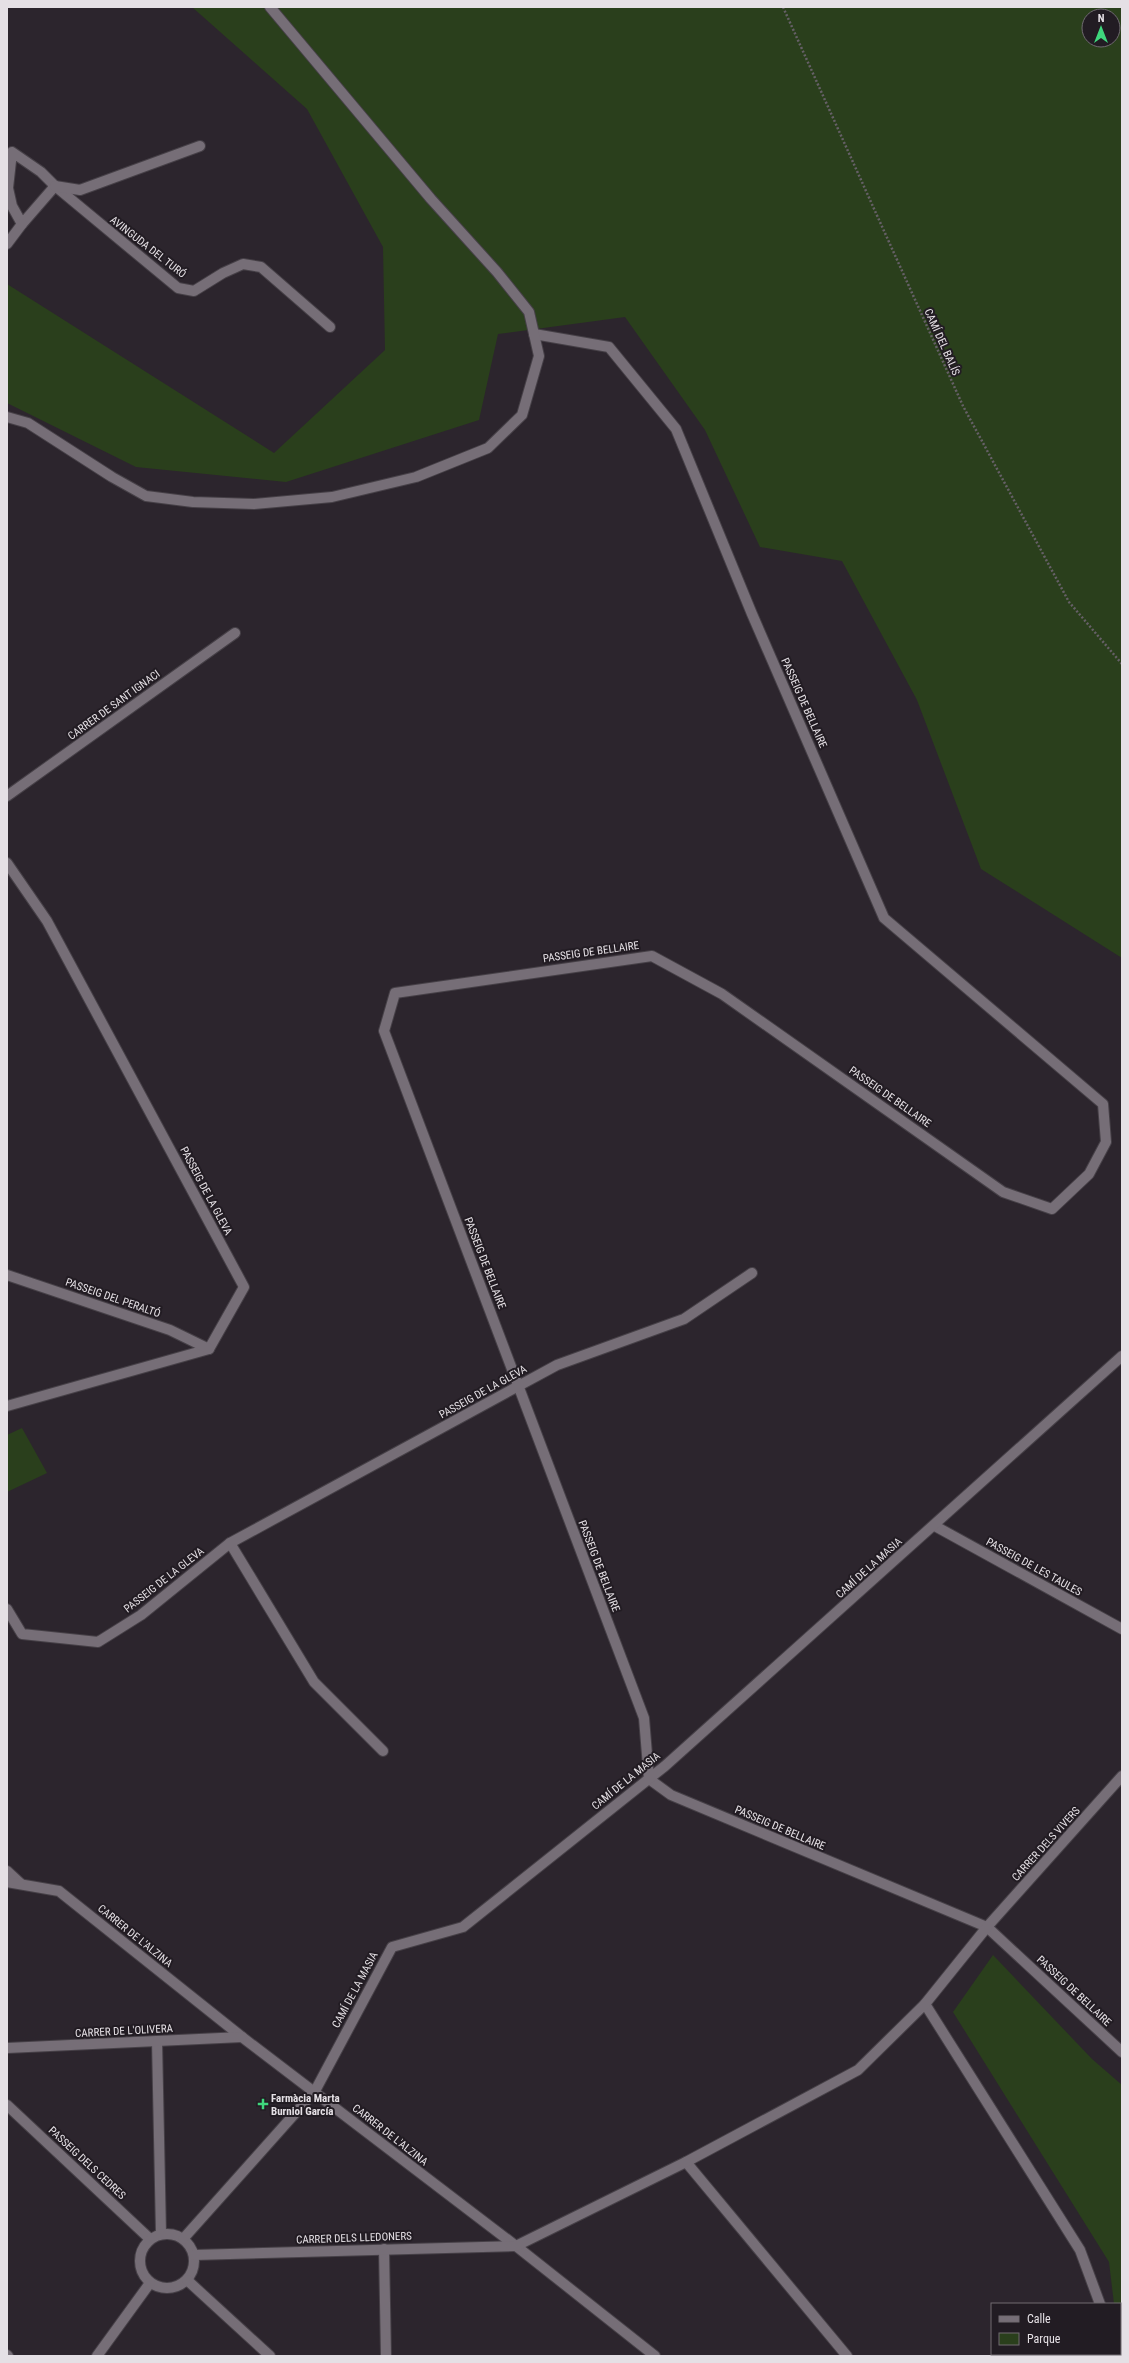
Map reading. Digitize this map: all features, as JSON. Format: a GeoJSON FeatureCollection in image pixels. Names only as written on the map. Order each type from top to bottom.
{"type":"FeatureCollection","features":[{"type":"Feature","properties":{"kind":"street"},"geometry":{"type":"LineString","coordinates":[[7,417],[28,424],[112,477],[146,496],[193,502],[254,504],[332,497],[416,477],[488,448],[522,415],[539,356],[529,312],[497,272],[431,200],[270,7]]}},
{"type":"Feature","properties":{"kind":"street"},"geometry":{"type":"LineString","coordinates":[[7,244],[55,186],[80,190],[200,146]]}},
{"type":"Feature","properties":{"kind":"street","name":"AVINGUDA DEL TURÓ"},"geometry":{"type":"LineString","coordinates":[[9,150],[41,172],[55,186],[178,288],[194,291],[223,273],[243,264],[262,267],[330,327]]}},
{"type":"Feature","properties":{"kind":"street","name":"AVINGUDA DEL TURÓ"},"geometry":{"type":"LineString","coordinates":[[9,150],[8,188],[12,206],[22,224]]}},
{"type":"Feature","properties":{"kind":"street","name":"PASSEIG DE BELLAIRE"},"geometry":{"type":"LineString","coordinates":[[534,334],[609,347],[676,428],[752,614],[884,918],[1103,1104],[1106,1142],[1090,1174],[1052,1208],[1003,1192],[722,994],[652,956],[395,993],[384,1031],[644,1718],[649,1779],[671,1795],[987,1928],[1122,2052]]}},
{"type":"Feature","properties":{"kind":"street","name":"CARRER DE SANT IGNACI"},"geometry":{"type":"LineString","coordinates":[[7,796],[234,633]]}},
{"type":"Feature","properties":{"kind":"street","name":"PASSEIG DE LA GLEVA"},"geometry":{"type":"LineString","coordinates":[[7,863],[47,921],[244,1287],[209,1349]]}},
{"type":"Feature","properties":{"kind":"street","name":"PASSEIG DE LA GLEVA"},"geometry":{"type":"LineString","coordinates":[[7,1609],[22,1634],[98,1642],[141,1615],[230,1543],[557,1365],[684,1319],[752,1273]]}},
{"type":"Feature","properties":{"kind":"street","name":"PASSEIG DEL PERALTÓ"},"geometry":{"type":"LineString","coordinates":[[7,1275],[170,1330],[209,1349]]}},
{"type":"Feature","properties":{"kind":"street"},"geometry":{"type":"LineString","coordinates":[[7,1406],[209,1349]]}},
{"type":"Feature","properties":{"kind":"street","name":"CAMÍ DE LA MASIA"},"geometry":{"type":"LineString","coordinates":[[183,2239],[315,2092],[392,1947],[463,1928],[649,1779],[935,1526],[1122,1356]]}},
{"type":"Feature","properties":{"kind":"street","name":"PASSEIG DE LES TAULES"},"geometry":{"type":"LineString","coordinates":[[935,1526],[1122,1629]]}},
{"type":"Feature","properties":{"kind":"street"},"geometry":{"type":"LineString","coordinates":[[230,1543],[314,1682],[383,1751]]}},
{"type":"Feature","properties":{"kind":"street","name":"CARRER DELS VIVERS"},"geometry":{"type":"LineString","coordinates":[[516,2246],[686,2162],[858,2070],[924,2004],[987,1928],[1122,1776]]}},
{"type":"Feature","properties":{"kind":"street"},"geometry":{"type":"LineString","coordinates":[[7,1871],[21,1884]]}},
{"type":"Feature","properties":{"kind":"street","name":"CARRER DE L'ALZINA"},"geometry":{"type":"LineString","coordinates":[[7,1882],[59,1891],[242,2037],[516,2246],[655,2356]]}},
{"type":"Feature","properties":{"kind":"street"},"geometry":{"type":"LineString","coordinates":[[924,2004],[1080,2250],[1100,2303]]}},
{"type":"Feature","properties":{"kind":"street","name":"CARRER DE L'OLIVERA"},"geometry":{"type":"LineString","coordinates":[[7,2048],[242,2037]]}},
{"type":"Feature","properties":{"kind":"street"},"geometry":{"type":"LineString","coordinates":[[158,2041],[162,2234]]}},
{"type":"Feature","properties":{"kind":"street","name":"PASSEIG DELS CEDRES"},"geometry":{"type":"LineString","coordinates":[[7,2105],[150,2239]]}},
{"type":"Feature","properties":{"kind":"street"},"geometry":{"type":"LineString","coordinates":[[686,2162],[847,2356]]}},
{"type":"Feature","properties":{"kind":"street"},"geometry":{"type":"LineString","coordinates":[[162,2234],[173,2234],[183,2239],[190,2246],[194,2256],[194,2266],[187,2280],[176,2287],[156,2287],[143,2275],[139,2264],[143,2248],[150,2239],[162,2234]]}},
{"type":"Feature","properties":{"kind":"street","name":"CARRER DELS LLEDONERS"},"geometry":{"type":"LineString","coordinates":[[194,2256],[516,2246]]}},
{"type":"Feature","properties":{"kind":"street"},"geometry":{"type":"LineString","coordinates":[[384,2249],[386,2356]]}},
{"type":"Feature","properties":{"kind":"street"},"geometry":{"type":"LineString","coordinates":[[187,2280],[270,2356]]}},
{"type":"Feature","properties":{"kind":"street"},"geometry":{"type":"LineString","coordinates":[[97,2356],[150,2283]]}},
{"type":"Feature","properties":{"kind":"path","name":"CAMÍ DEL BALÍS"},"geometry":{"type":"LineString","coordinates":[[783,7],[963,406],[1069,602],[1122,664]]}},
{"type":"Feature","properties":{"kind":"green space"},"geometry":{"type":"Polygon","coordinates":[[[192,7],[1122,7],[1122,958],[981,869],[917,700],[842,561],[760,547],[705,430],[625,317],[498,334],[479,420],[286,482],[136,467],[7,403],[7,284],[274,453],[385,350],[383,247],[307,109],[192,7]]]}},
{"type":"Feature","properties":{"kind":"green space"},"geometry":{"type":"Polygon","coordinates":[[[22,1428],[47,1473],[7,1492],[7,1435],[22,1428]]]}},
{"type":"Feature","properties":{"kind":"green space"},"geometry":{"type":"Polygon","coordinates":[[[993,1955],[1092,2059],[1122,2085],[1122,2356],[1121,2303],[1114,2303],[1109,2262],[953,2012],[993,1955]]]}},
{"type":"Feature","properties":{"kind":"place","name":"Farmàcia Marta Burniol García"},"geometry":{"type":"Point","coordinates":[263,2104]}}]}
